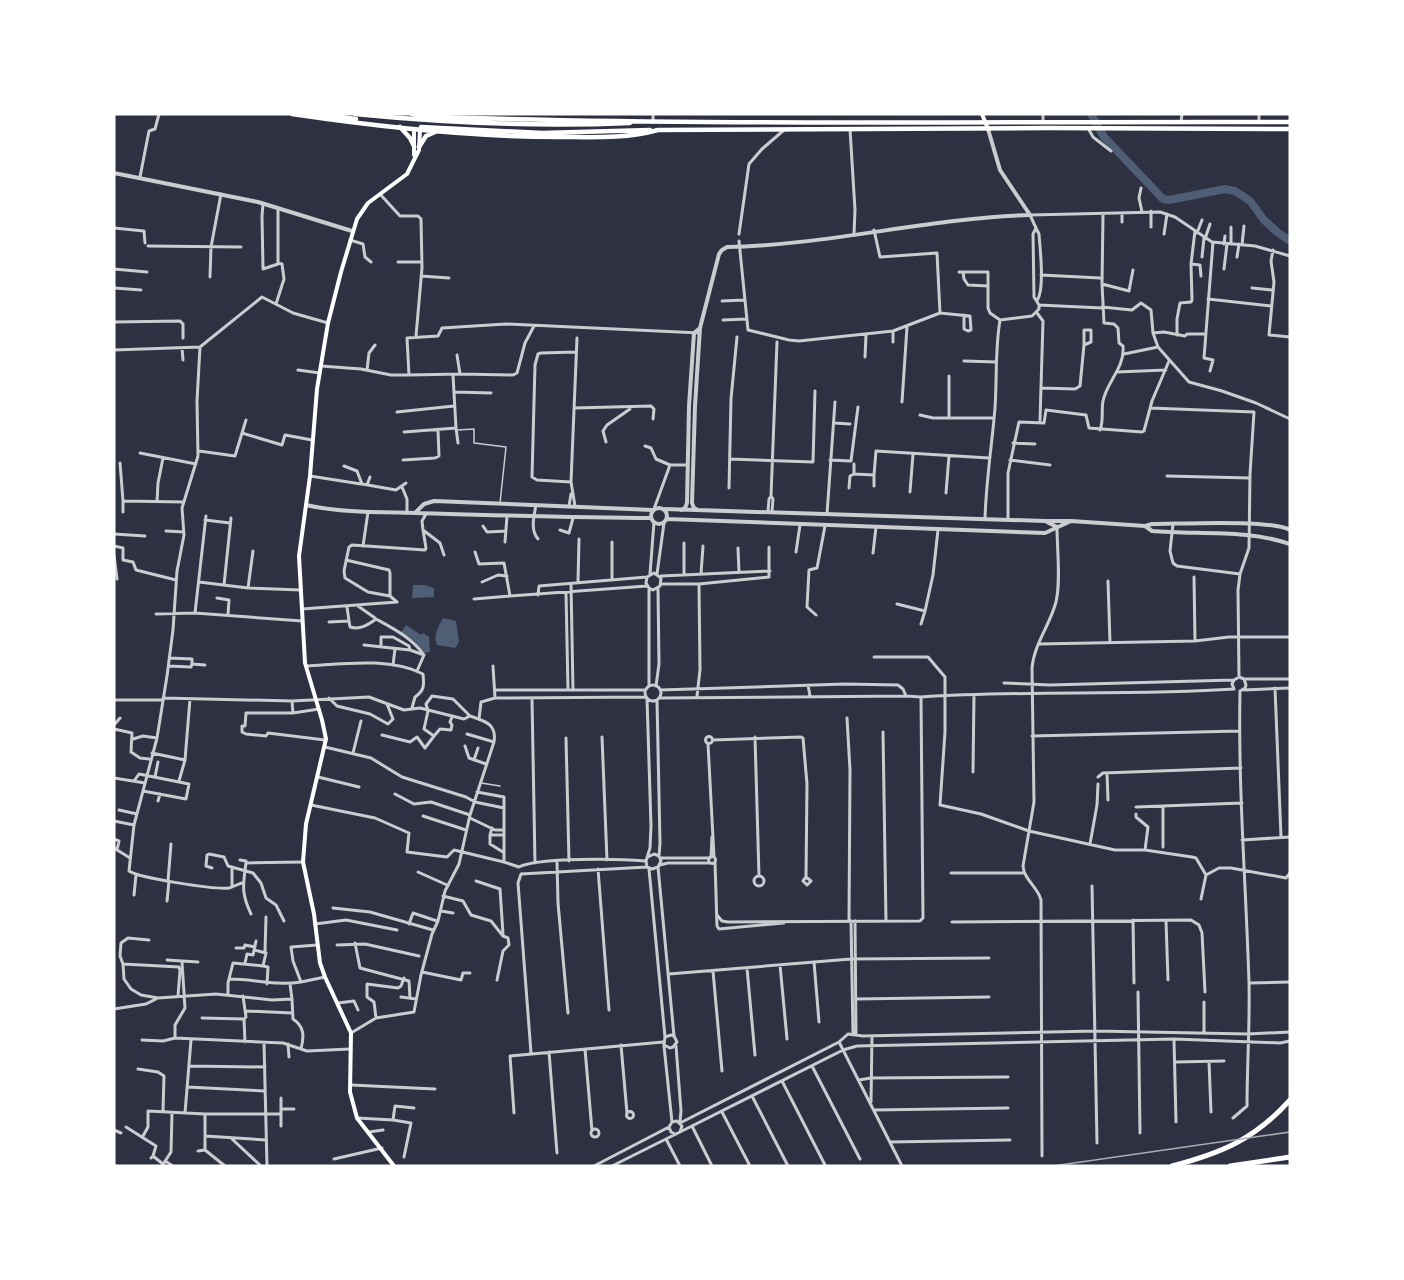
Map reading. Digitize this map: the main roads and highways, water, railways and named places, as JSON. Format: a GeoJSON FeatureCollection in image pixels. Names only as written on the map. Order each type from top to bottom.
{"type":"FeatureCollection","features":[{"type":"Feature","properties":{"kind":"highway"},"geometry":{"type":"LineString","coordinates":[[292,114],[483,136],[617,137],[658,130]]}},
{"type":"Feature","properties":{"kind":"highway"},"geometry":{"type":"LineString","coordinates":[[319,114],[422,127],[507,132],[850,129],[1157,119],[1181,122],[1290,122]]}},
{"type":"Feature","properties":{"kind":"highway"},"geometry":{"type":"LineString","coordinates":[[331,120],[338,118],[340,114]]}},
{"type":"Feature","properties":{"kind":"highway"},"geometry":{"type":"LineString","coordinates":[[355,114],[484,124],[590,125],[730,121],[1091,128],[1290,129]]}},
{"type":"Feature","properties":{"kind":"highway"},"geometry":{"type":"LineString","coordinates":[[412,114],[653,122]]}},
{"type":"Feature","properties":{"kind":"highway"},"geometry":{"type":"LineString","coordinates":[[483,118],[477,127],[483,136]]}},
{"type":"Feature","properties":{"kind":"highway"},"geometry":{"type":"LineString","coordinates":[[1206,129],[1207,122]]}},
{"type":"Feature","properties":{"kind":"highway"},"geometry":{"type":"LineString","coordinates":[[399,127],[417,147],[426,136],[437,132]]}},
{"type":"Feature","properties":{"kind":"highway"},"geometry":{"type":"LineString","coordinates":[[1172,1166],[1204,1158],[1232,1147],[1262,1128],[1290,1100]]}},
{"type":"Feature","properties":{"kind":"highway"},"geometry":{"type":"LineString","coordinates":[[1230,1166],[1290,1157]]}},
{"type":"Feature","properties":{"kind":"main road"},"geometry":{"type":"LineString","coordinates":[[982,114],[987,126]]}},
{"type":"Feature","properties":{"kind":"main road"},"geometry":{"type":"LineString","coordinates":[[394,1166],[357,1118],[352,1105],[349,1084],[351,1033],[325,977],[317,945],[303,862],[304,838],[325,740],[319,709],[306,666],[299,556],[328,323],[352,231],[363,210],[379,194],[405,176],[414,159],[417,129]]}},
{"type":"Feature","properties":{"kind":"water"},"geometry":{"type":"Polygon","coordinates":[[[413,585],[434,588],[434,597],[412,598],[413,585]]]}},
{"type":"Feature","properties":{"kind":"water"},"geometry":{"type":"Polygon","coordinates":[[[443,618],[456,621],[459,642],[455,648],[437,645],[436,634],[443,618]]]}},
{"type":"Feature","properties":{"kind":"water"},"geometry":{"type":"Polygon","coordinates":[[[406,625],[421,635],[423,633],[429,637],[430,652],[425,653],[401,632],[406,625]]]}},
{"type":"Feature","properties":{"kind":"waterway"},"geometry":{"type":"LineString","coordinates":[[1091,114],[1104,137],[1163,199],[1169,200],[1225,189],[1235,191],[1250,201],[1264,220],[1290,241]]}},
{"type":"Feature","properties":{"kind":"railway"},"geometry":{"type":"LineString","coordinates":[[1053,1166],[1290,1132]]}}]}
